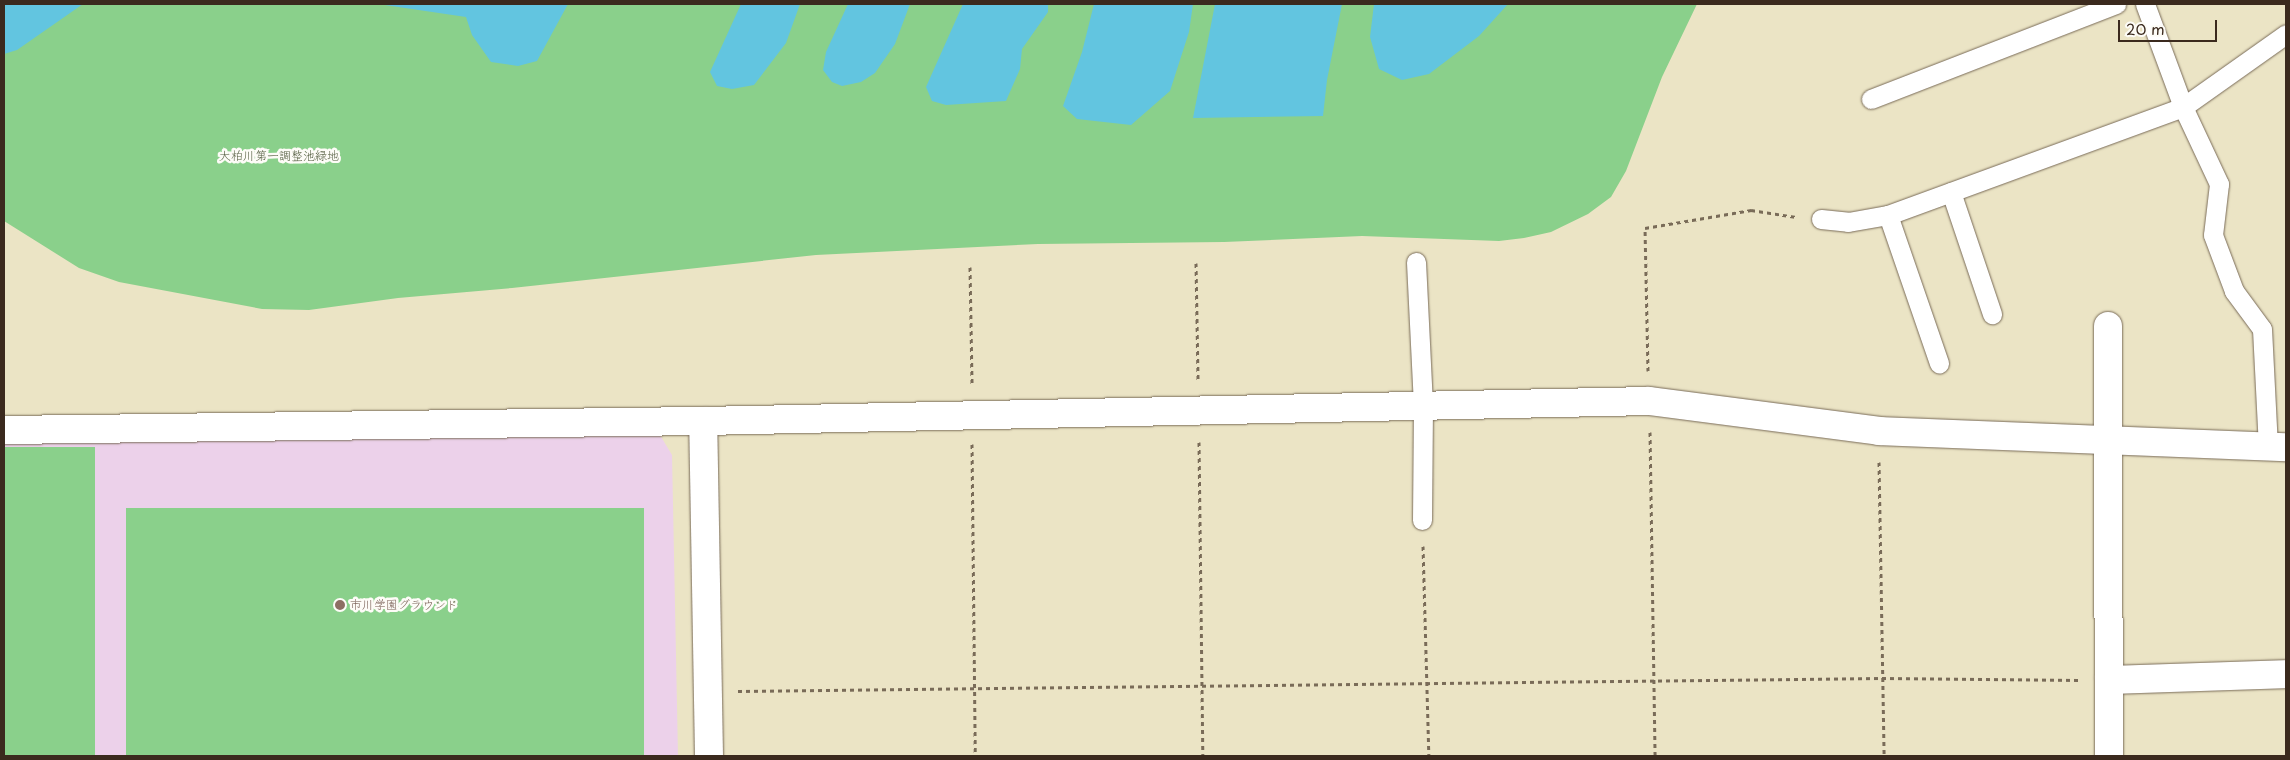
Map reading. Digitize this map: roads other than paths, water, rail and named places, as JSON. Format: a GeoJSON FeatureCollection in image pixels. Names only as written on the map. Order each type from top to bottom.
{"type":"FeatureCollection","features":[{"type":"Feature","properties":{"kind":"street"},"geometry":{"type":"LineString","coordinates":[[2108,326],[2109,756]]}},
{"type":"Feature","properties":{"kind":"street"},"geometry":{"type":"LineString","coordinates":[[4,430],[972,416],[1649,401],[1879,431],[2277,447]]}},
{"type":"Feature","properties":{"kind":"street"},"geometry":{"type":"LineString","coordinates":[[703,420],[710,692],[709,756]]}},
{"type":"Feature","properties":{"kind":"street"},"geometry":{"type":"LineString","coordinates":[[2109,680],[2286,674]]}},
{"type":"Feature","properties":{"kind":"lane"},"geometry":{"type":"LineString","coordinates":[[1871,99],[2116,4]]}},
{"type":"Feature","properties":{"kind":"lane"},"geometry":{"type":"LineString","coordinates":[[2145,4],[2183,107],[2220,184],[2213,235],[2234,291],[2262,329],[2277,447]]}},
{"type":"Feature","properties":{"kind":"lane"},"geometry":{"type":"LineString","coordinates":[[1820,219],[1848,222],[1888,215],[2183,107],[2286,34]]}},
{"type":"Feature","properties":{"kind":"lane"},"geometry":{"type":"LineString","coordinates":[[1951,192],[1992,314]]}},
{"type":"Feature","properties":{"kind":"lane"},"geometry":{"type":"LineString","coordinates":[[1888,215],[1939,363]]}},
{"type":"Feature","properties":{"kind":"lane"},"geometry":{"type":"LineString","coordinates":[[1416,262],[1423,406],[1422,520]]}},
{"type":"Feature","properties":{"kind":"water"},"geometry":{"type":"Polygon","coordinates":[[[4,4],[83,4],[17,50],[4,54],[4,4]]]}},
{"type":"Feature","properties":{"kind":"water"},"geometry":{"type":"Polygon","coordinates":[[[378,4],[568,4],[537,61],[518,66],[491,62],[472,35],[466,17],[378,4]]]}},
{"type":"Feature","properties":{"kind":"water"},"geometry":{"type":"Polygon","coordinates":[[[741,4],[800,4],[786,43],[754,85],[732,89],[717,86],[710,72],[741,4]]]}},
{"type":"Feature","properties":{"kind":"water"},"geometry":{"type":"Polygon","coordinates":[[[848,4],[910,4],[895,44],[875,73],[861,82],[842,86],[832,82],[823,70],[826,52],[848,4]]]}},
{"type":"Feature","properties":{"kind":"water"},"geometry":{"type":"Polygon","coordinates":[[[963,4],[1048,4],[1048,12],[1022,49],[1020,69],[1006,101],[946,105],[932,101],[926,87],[963,4]]]}},
{"type":"Feature","properties":{"kind":"water"},"geometry":{"type":"Polygon","coordinates":[[[1094,4],[1193,4],[1189,32],[1170,91],[1131,125],[1077,119],[1063,106],[1082,52],[1094,4]]]}},
{"type":"Feature","properties":{"kind":"water"},"geometry":{"type":"Polygon","coordinates":[[[1215,4],[1342,4],[1327,80],[1323,116],[1193,118],[1215,4]]]}},
{"type":"Feature","properties":{"kind":"water"},"geometry":{"type":"Polygon","coordinates":[[[1374,4],[1508,4],[1479,36],[1429,74],[1402,80],[1379,69],[1370,37],[1374,4]]]}},
{"type":"Feature","properties":{"kind":"place","name":"市川学園グラウンド"},"geometry":{"type":"Point","coordinates":[340,605]}},
{"type":"Feature","properties":{"kind":"park label","name":"大柏川第一調整池緑地"},"geometry":{"type":"Point","coordinates":[279,156]}}]}
